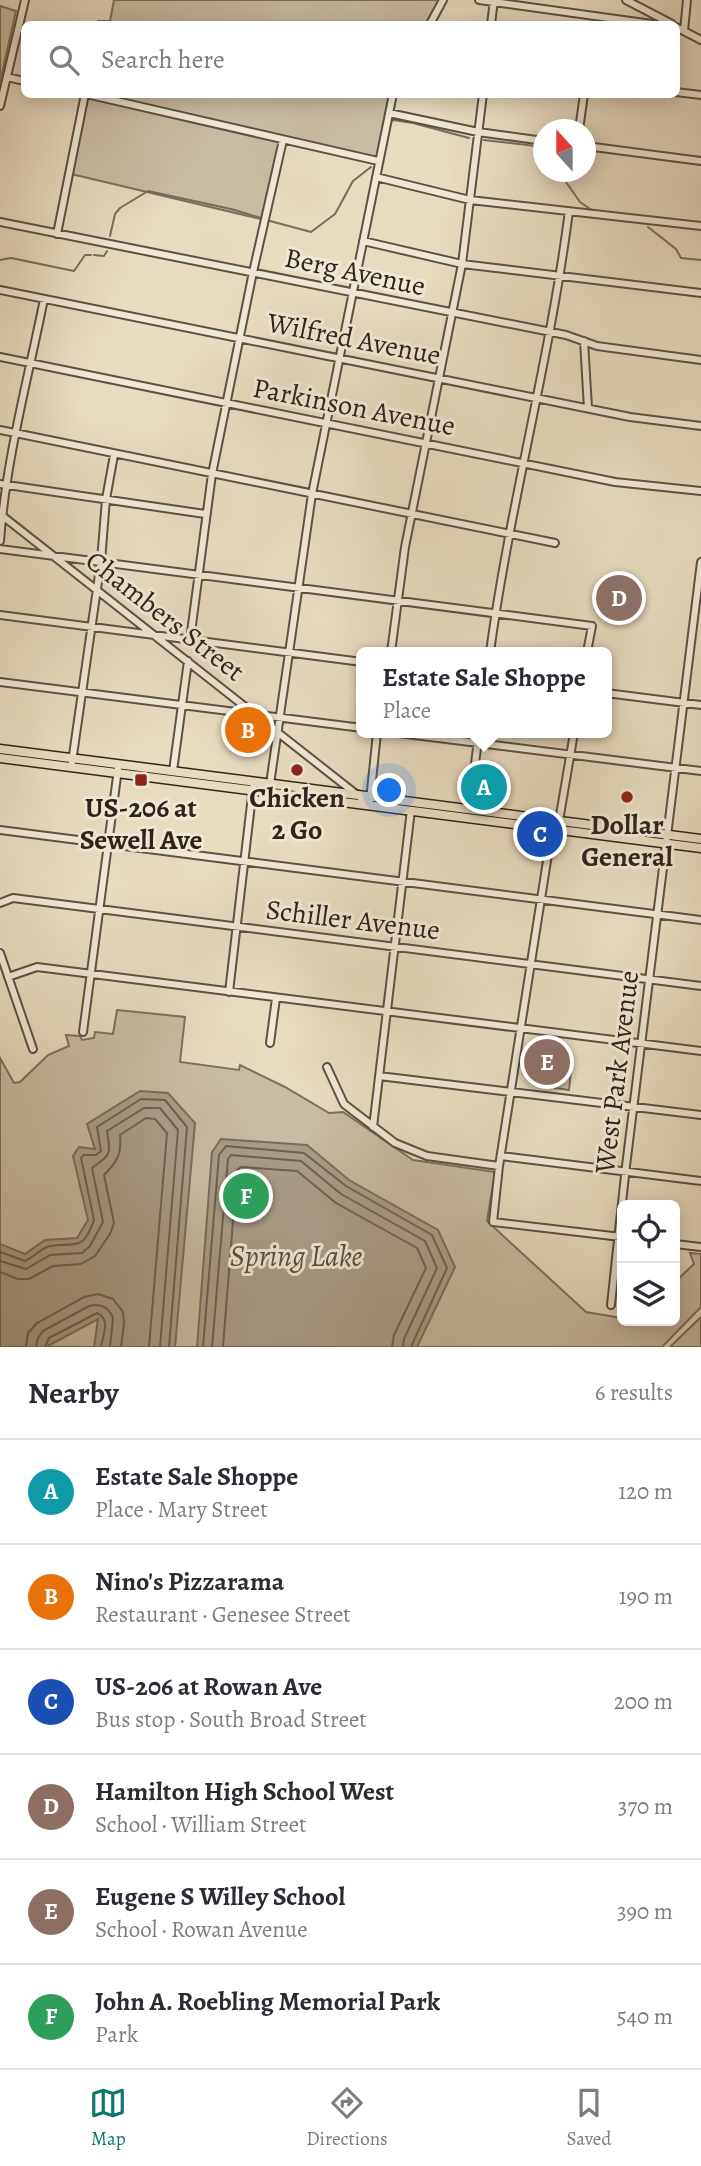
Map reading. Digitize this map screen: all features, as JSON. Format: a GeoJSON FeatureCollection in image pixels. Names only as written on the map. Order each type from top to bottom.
{"type":"FeatureCollection","features":[{"type":"Feature","properties":{"kind":"main road"},"geometry":{"type":"LineString","coordinates":[[0,749],[72,763]]}},
{"type":"Feature","properties":{"kind":"main road"},"geometry":{"type":"LineString","coordinates":[[0,758],[118,768],[386,803],[469,809],[701,839]]}},
{"type":"Feature","properties":{"kind":"main road"},"geometry":{"type":"LineString","coordinates":[[118,768],[173,771],[253,786],[270,784],[358,795],[370,801]]}},
{"type":"Feature","properties":{"kind":"main road"},"geometry":{"type":"LineString","coordinates":[[386,803],[411,810],[701,849]]}},
{"type":"Feature","properties":{"kind":"street"},"geometry":{"type":"LineString","coordinates":[[0,106],[25,0]]}},
{"type":"Feature","properties":{"kind":"street"},"geometry":{"type":"LineString","coordinates":[[432,21],[443,0]]}},
{"type":"Feature","properties":{"kind":"street"},"geometry":{"type":"LineString","coordinates":[[479,0],[592,21]]}},
{"type":"Feature","properties":{"kind":"street"},"geometry":{"type":"LineString","coordinates":[[626,0],[666,21]]}},
{"type":"Feature","properties":{"kind":"street"},"geometry":{"type":"LineString","coordinates":[[679,21],[687,0]]}},
{"type":"Feature","properties":{"kind":"street"},"geometry":{"type":"LineString","coordinates":[[491,21],[494,1]]}},
{"type":"Feature","properties":{"kind":"street"},"geometry":{"type":"LineString","coordinates":[[680,29],[701,40]]}},
{"type":"Feature","properties":{"kind":"street"},"geometry":{"type":"LineString","coordinates":[[7,77],[21,80]]}},
{"type":"Feature","properties":{"kind":"street"},"geometry":{"type":"LineString","coordinates":[[680,92],[701,95]]}},
{"type":"Feature","properties":{"kind":"street"},"geometry":{"type":"LineString","coordinates":[[57,234],[84,98]]}},
{"type":"Feature","properties":{"kind":"street"},"geometry":{"type":"LineString","coordinates":[[102,98],[378,161]]}},
{"type":"Feature","properties":{"kind":"street"},"geometry":{"type":"LineString","coordinates":[[270,784],[312,494],[392,98]]}},
{"type":"Feature","properties":{"kind":"street"},"geometry":{"type":"LineString","coordinates":[[392,647],[412,514],[462,264],[482,98]]}},
{"type":"Feature","properties":{"kind":"street"},"geometry":{"type":"LineString","coordinates":[[581,119],[583,98]]}},
{"type":"Feature","properties":{"kind":"street"},"geometry":{"type":"LineString","coordinates":[[389,113],[478,132],[533,140]]}},
{"type":"Feature","properties":{"kind":"street"},"geometry":{"type":"LineString","coordinates":[[190,640],[212,474],[283,140]]}},
{"type":"Feature","properties":{"kind":"street"},"geometry":{"type":"LineString","coordinates":[[596,147],[701,161]]}},
{"type":"Feature","properties":{"kind":"street"},"geometry":{"type":"LineString","coordinates":[[376,177],[470,200],[701,226]]}},
{"type":"Feature","properties":{"kind":"street"},"geometry":{"type":"LineString","coordinates":[[491,647],[508,534],[550,332],[569,211]]}},
{"type":"Feature","properties":{"kind":"street","name":"Berg Avenue"},"geometry":{"type":"LineString","coordinates":[[0,222],[550,332],[597,346],[701,360]]}},
{"type":"Feature","properties":{"kind":"street"},"geometry":{"type":"LineString","coordinates":[[363,241],[462,264],[701,293]]}},
{"type":"Feature","properties":{"kind":"street","name":"Wilfred Avenue"},"geometry":{"type":"LineString","coordinates":[[0,290],[630,417],[701,426]]}},
{"type":"Feature","properties":{"kind":"street"},"geometry":{"type":"LineString","coordinates":[[0,541],[3,484],[32,363],[44,299]]}},
{"type":"Feature","properties":{"kind":"street"},"geometry":{"type":"LineString","coordinates":[[584,341],[588,408]]}},
{"type":"Feature","properties":{"kind":"street","name":"Parkinson Avenue"},"geometry":{"type":"LineString","coordinates":[[0,357],[615,482],[701,491]]}},
{"type":"Feature","properties":{"kind":"street"},"geometry":{"type":"LineString","coordinates":[[0,430],[555,543]]}},
{"type":"Feature","properties":{"kind":"street"},"geometry":{"type":"LineString","coordinates":[[72,763],[114,454]]}},
{"type":"Feature","properties":{"kind":"street"},"geometry":{"type":"LineString","coordinates":[[3,484],[205,514]]}},
{"type":"Feature","properties":{"kind":"street","name":"Chambers Street"},"geometry":{"type":"LineString","coordinates":[[1,515],[358,795]]}},
{"type":"Feature","properties":{"kind":"street"},"geometry":{"type":"LineString","coordinates":[[0,549],[592,626],[588,647]]}},
{"type":"Feature","properties":{"kind":"street","name":"West Park Avenue"},"geometry":{"type":"LineString","coordinates":[[623,1200],[701,562]]}},
{"type":"Feature","properties":{"kind":"street"},"geometry":{"type":"LineString","coordinates":[[0,615],[356,661]]}},
{"type":"Feature","properties":{"kind":"street"},"geometry":{"type":"LineString","coordinates":[[173,771],[188,661]]}},
{"type":"Feature","properties":{"kind":"street"},"geometry":{"type":"LineString","coordinates":[[0,682],[356,727]]}},
{"type":"Feature","properties":{"kind":"street"},"geometry":{"type":"LineString","coordinates":[[612,694],[701,705]]}},
{"type":"Feature","properties":{"kind":"street"},"geometry":{"type":"LineString","coordinates":[[370,801],[376,738]]}},
{"type":"Feature","properties":{"kind":"street"},"geometry":{"type":"LineString","coordinates":[[438,738],[701,771]]}},
{"type":"Feature","properties":{"kind":"street"},"geometry":{"type":"LineString","coordinates":[[469,809],[478,738]]}},
{"type":"Feature","properties":{"kind":"street"},"geometry":{"type":"LineString","coordinates":[[559,821],[573,738]]}},
{"type":"Feature","properties":{"kind":"street"},"geometry":{"type":"LineString","coordinates":[[83,1032],[118,768]]}},
{"type":"Feature","properties":{"kind":"street"},"geometry":{"type":"LineString","coordinates":[[229,992],[253,786]]}},
{"type":"Feature","properties":{"kind":"street"},"geometry":{"type":"LineString","coordinates":[[373,1127],[411,810]]}},
{"type":"Feature","properties":{"kind":"street"},"geometry":{"type":"LineString","coordinates":[[552,829],[499,1166],[493,1222],[617,1237]]}},
{"type":"Feature","properties":{"kind":"street"},"geometry":{"type":"LineString","coordinates":[[0,830],[701,920]]}},
{"type":"Feature","properties":{"kind":"street","name":"Schiller Avenue"},"geometry":{"type":"LineString","coordinates":[[0,903],[13,898],[99,908],[701,986]]}},
{"type":"Feature","properties":{"kind":"street"},"geometry":{"type":"LineString","coordinates":[[0,953],[33,1049]]}},
{"type":"Feature","properties":{"kind":"street"},"geometry":{"type":"LineString","coordinates":[[8,977],[37,967],[701,1051]]}},
{"type":"Feature","properties":{"kind":"street"},"geometry":{"type":"LineString","coordinates":[[270,1043],[276,998]]}},
{"type":"Feature","properties":{"kind":"street"},"geometry":{"type":"LineString","coordinates":[[327,1067],[344,1104],[395,1143],[421,1154],[499,1166]]}},
{"type":"Feature","properties":{"kind":"street"},"geometry":{"type":"LineString","coordinates":[[379,1076],[701,1115]]}},
{"type":"Feature","properties":{"kind":"street"},"geometry":{"type":"LineString","coordinates":[[501,1156],[701,1181]]}},
{"type":"Feature","properties":{"kind":"street"},"geometry":{"type":"LineString","coordinates":[[680,1245],[701,1248]]}},
{"type":"Feature","properties":{"kind":"street","name":"West Park Avenue"},"geometry":{"type":"LineString","coordinates":[[611,1305],[617,1263]]}},
{"type":"Feature","properties":{"kind":"shaded area"},"geometry":{"type":"Polygon","coordinates":[[[114,0],[443,0],[431,21],[110,21],[114,0]]]}},
{"type":"Feature","properties":{"kind":"shaded area"},"geometry":{"type":"Polygon","coordinates":[[[0,6],[16,11],[0,82],[0,6]]]}},
{"type":"Feature","properties":{"kind":"shaded area"},"geometry":{"type":"Polygon","coordinates":[[[82,98],[392,98],[378,164],[283,143],[265,220],[67,173],[85,99],[82,98]]]}},
{"type":"Feature","properties":{"kind":"shaded area"},"geometry":{"type":"Polygon","coordinates":[[[117,1010],[185,1017],[180,1062],[239,1070],[240,1065],[329,1113],[343,1112],[413,1160],[495,1172],[487,1221],[586,1312],[617,1317],[617,1326],[680,1326],[680,1277],[694,1264],[690,1253],[701,1254],[701,1307],[662,1347],[0,1347],[0,1058],[14,1083],[20,1082],[48,1055],[69,1046],[66,1035],[80,1036],[82,1040],[94,1038],[95,1032],[113,1034],[117,1010]]]}},
{"type":"Feature","properties":{"kind":"shaded area"},"geometry":{"type":"Polygon","coordinates":[[[559,1060],[572,1061],[569,1090],[555,1088],[559,1060]]]}},
{"type":"Feature","properties":{"kind":"shaded area"},"geometry":{"type":"Polygon","coordinates":[[[701,1317],[701,1347],[670,1347],[701,1317]]]}},
{"type":"Feature","properties":{"kind":"water","name":"Spring Lake"},"geometry":{"type":"Polygon","coordinates":[[[140,1091],[168,1093],[195,1123],[175,1347],[94,1347],[98,1319],[46,1347],[0,1347],[0,1244],[25,1254],[45,1240],[77,1238],[88,1220],[73,1156],[79,1147],[95,1149],[87,1124],[140,1091]]]}},
{"type":"Feature","properties":{"kind":"water","name":"Spring Lake"},"geometry":{"type":"Polygon","coordinates":[[[221,1139],[307,1145],[349,1180],[438,1230],[455,1267],[417,1347],[197,1347],[212,1152],[221,1139]]]}},
{"type":"Feature","properties":{"kind":"waterway"},"geometry":{"type":"LineString","coordinates":[[382,165],[393,120],[469,138]]}},
{"type":"Feature","properties":{"kind":"waterway"},"geometry":{"type":"LineString","coordinates":[[484,140],[533,146]]}},
{"type":"Feature","properties":{"kind":"waterway"},"geometry":{"type":"LineString","coordinates":[[270,221],[311,232],[335,214],[353,181],[371,167]]}},
{"type":"Feature","properties":{"kind":"waterway"},"geometry":{"type":"LineString","coordinates":[[566,182],[580,202],[593,211]]}},
{"type":"Feature","properties":{"kind":"waterway"},"geometry":{"type":"LineString","coordinates":[[110,236],[115,214],[120,208],[148,191],[261,218]]}},
{"type":"Feature","properties":{"kind":"waterway"},"geometry":{"type":"LineString","coordinates":[[648,227],[676,249],[681,258],[701,260]]}},
{"type":"Feature","properties":{"kind":"waterway"},"geometry":{"type":"LineString","coordinates":[[94,255],[104,256],[107,251]]}},
{"type":"Feature","properties":{"kind":"waterway"},"geometry":{"type":"LineString","coordinates":[[0,260],[11,258],[74,271],[85,255],[91,255]]}},
{"type":"Feature","properties":{"kind":"place","name":"Hamilton High School West"},"geometry":{"type":"Point","coordinates":[619,598]}},
{"type":"Feature","properties":{"kind":"place","name":"Nino's Pizzarama"},"geometry":{"type":"Point","coordinates":[248,730]}},
{"type":"Feature","properties":{"kind":"place","name":"Chicken 2 Go"},"geometry":{"type":"Point","coordinates":[297,770]}},
{"type":"Feature","properties":{"kind":"place","name":"US-206 at Sewell Ave"},"geometry":{"type":"Point","coordinates":[141,780]}},
{"type":"Feature","properties":{"kind":"place","name":"Estate Sale Shoppe"},"geometry":{"type":"Point","coordinates":[484,787]}},
{"type":"Feature","properties":{"kind":"place","name":"Dollar General"},"geometry":{"type":"Point","coordinates":[627,797]}},
{"type":"Feature","properties":{"kind":"place","name":"US-206 at Rowan Ave"},"geometry":{"type":"Point","coordinates":[540,834]}},
{"type":"Feature","properties":{"kind":"place","name":"Eugene S Willey School"},"geometry":{"type":"Point","coordinates":[547,1062]}},
{"type":"Feature","properties":{"kind":"place","name":"John A. Roebling Memorial Park"},"geometry":{"type":"Point","coordinates":[246,1196]}}]}
